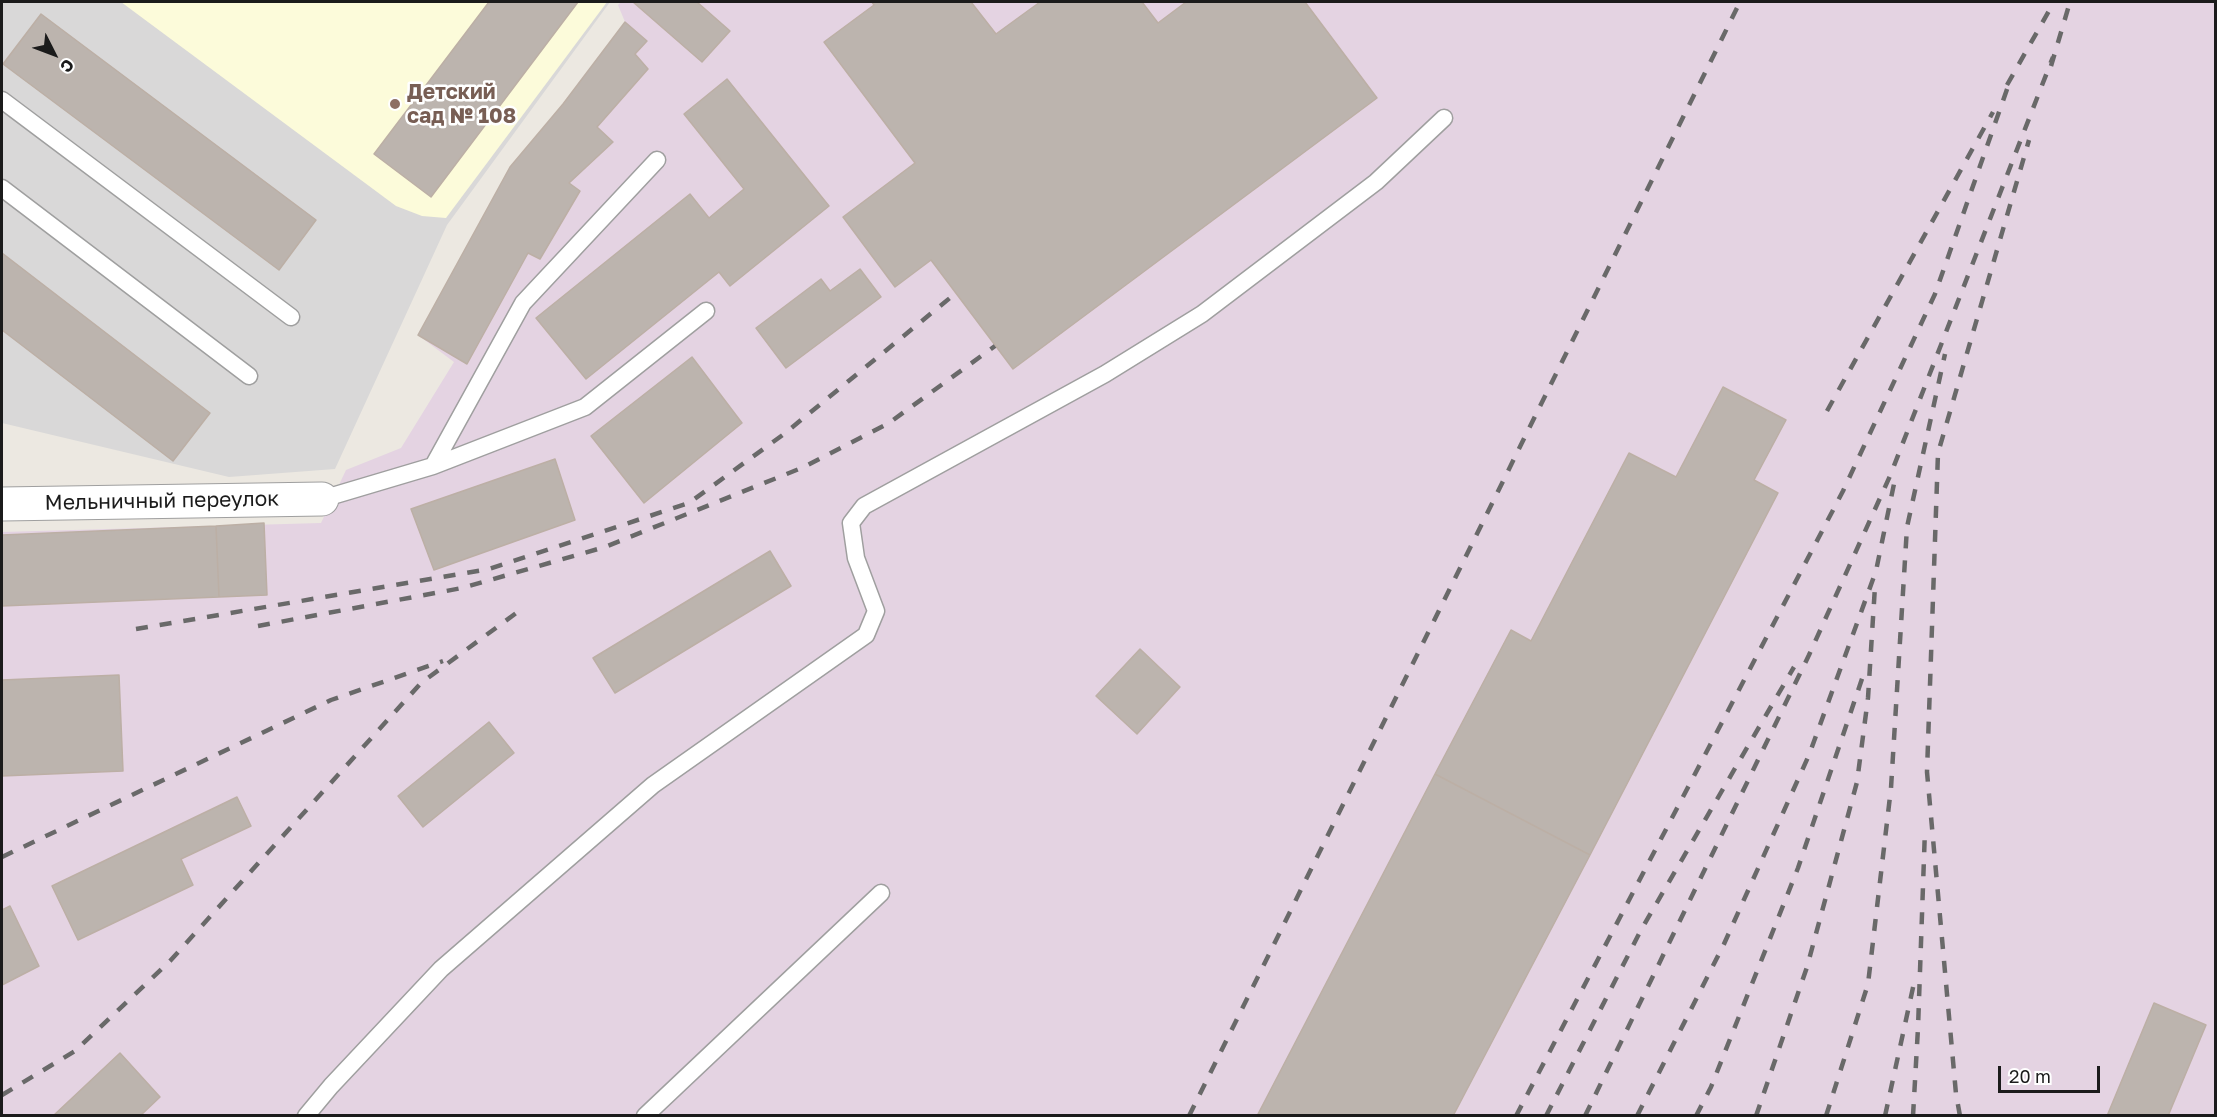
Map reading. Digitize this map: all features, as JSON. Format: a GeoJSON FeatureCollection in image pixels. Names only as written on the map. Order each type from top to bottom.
{"type":"FeatureCollection","features":[{"type":"Feature","properties":{"kind":"street","name":"Мельничный переулок"},"geometry":{"type":"LineString","coordinates":[[2,504],[322,499]]}},
{"type":"Feature","properties":{"kind":"lane"},"geometry":{"type":"LineString","coordinates":[[2,100],[291,317]]}},
{"type":"Feature","properties":{"kind":"lane"},"geometry":{"type":"LineString","coordinates":[[306,1116],[331,1086],[441,969],[653,785],[866,635],[876,611],[856,558],[851,523],[864,506],[1105,374],[1203,314],[1376,182],[1444,118]]}},
{"type":"Feature","properties":{"kind":"lane"},"geometry":{"type":"LineString","coordinates":[[433,466],[523,303],[657,160]]}},
{"type":"Feature","properties":{"kind":"lane"},"geometry":{"type":"LineString","coordinates":[[2,188],[249,376]]}},
{"type":"Feature","properties":{"kind":"lane"},"geometry":{"type":"LineString","coordinates":[[322,499],[433,466],[585,407],[706,311]]}},
{"type":"Feature","properties":{"kind":"lane"},"geometry":{"type":"LineString","coordinates":[[645,1116],[881,893]]}},
{"type":"Feature","properties":{"kind":"shaded area"},"geometry":{"type":"Polygon","coordinates":[[[2,2],[610,2],[447,225],[335,469],[229,477],[2,423],[2,2]]]}},
{"type":"Feature","properties":{"kind":"shaded area","name":"Детский сад № 108"},"geometry":{"type":"Polygon","coordinates":[[[121,2],[607,2],[446,218],[422,216],[396,206],[121,2]]]}},
{"type":"Feature","properties":{"kind":"shaded area"},"geometry":{"type":"Polygon","coordinates":[[[621,2],[2215,2],[2215,1115],[2,1115],[2,532],[321,523],[346,470],[401,448],[454,362],[418,335],[510,167],[563,104],[625,22],[618,5],[621,2]]]}},
{"type":"Feature","properties":{"kind":"building"},"geometry":{"type":"Polygon","coordinates":[[[489,2],[578,2],[431,197],[374,154],[489,2]]]}},
{"type":"Feature","properties":{"kind":"building"},"geometry":{"type":"Polygon","coordinates":[[[633,2],[697,2],[730,31],[702,62],[633,2]]]}},
{"type":"Feature","properties":{"kind":"building"},"geometry":{"type":"Polygon","coordinates":[[[872,2],[971,2],[996,34],[1040,2],[1142,2],[1158,23],[1186,2],[1305,2],[1377,98],[1013,369],[931,260],[895,287],[843,217],[915,163],[824,42],[874,5],[872,2]]]}},
{"type":"Feature","properties":{"kind":"building"},"geometry":{"type":"Polygon","coordinates":[[[41,14],[316,220],[279,270],[3,64],[41,14]]]}},
{"type":"Feature","properties":{"kind":"building"},"geometry":{"type":"Polygon","coordinates":[[[625,22],[647,41],[635,54],[648,69],[597,127],[613,142],[569,183],[580,191],[540,259],[528,253],[467,364],[418,335],[510,167],[563,104],[625,22]]]}},
{"type":"Feature","properties":{"kind":"building"},"geometry":{"type":"Polygon","coordinates":[[[727,79],[829,206],[730,286],[719,272],[586,379],[536,318],[690,194],[709,218],[744,189],[684,114],[727,79]]]}},
{"type":"Feature","properties":{"kind":"building"},"geometry":{"type":"Polygon","coordinates":[[[2,253],[210,413],[173,461],[2,330],[2,253]]]}},
{"type":"Feature","properties":{"kind":"building"},"geometry":{"type":"Polygon","coordinates":[[[860,269],[881,297],[786,368],[756,328],[821,279],[830,291],[860,269]]]}},
{"type":"Feature","properties":{"kind":"building"},"geometry":{"type":"Polygon","coordinates":[[[692,357],[742,423],[644,503],[591,436],[692,357]]]}},
{"type":"Feature","properties":{"kind":"building"},"geometry":{"type":"Polygon","coordinates":[[[1723,387],[1786,420],[1754,480],[1778,493],[1590,855],[1435,774],[1511,630],[1531,641],[1629,453],[1676,477],[1723,387]]]}},
{"type":"Feature","properties":{"kind":"building"},"geometry":{"type":"Polygon","coordinates":[[[555,459],[575,520],[434,570],[411,509],[555,459]]]}},
{"type":"Feature","properties":{"kind":"building"},"geometry":{"type":"Polygon","coordinates":[[[264,523],[267,595],[219,597],[216,526],[264,523]]]}},
{"type":"Feature","properties":{"kind":"building"},"geometry":{"type":"Polygon","coordinates":[[[216,526],[219,597],[2,606],[2,535],[216,526]]]}},
{"type":"Feature","properties":{"kind":"building"},"geometry":{"type":"Polygon","coordinates":[[[770,551],[791,586],[615,693],[593,658],[770,551]]]}},
{"type":"Feature","properties":{"kind":"building"},"geometry":{"type":"Polygon","coordinates":[[[1140,649],[1180,687],[1137,734],[1096,696],[1140,649]]]}},
{"type":"Feature","properties":{"kind":"building"},"geometry":{"type":"Polygon","coordinates":[[[119,675],[123,771],[2,776],[2,680],[119,675]]]}},
{"type":"Feature","properties":{"kind":"building"},"geometry":{"type":"Polygon","coordinates":[[[489,722],[514,753],[423,827],[398,796],[489,722]]]}},
{"type":"Feature","properties":{"kind":"building"},"geometry":{"type":"Polygon","coordinates":[[[1435,774],[1590,855],[1453,1116],[1257,1116],[1435,774]]]}},
{"type":"Feature","properties":{"kind":"building"},"geometry":{"type":"Polygon","coordinates":[[[237,797],[251,826],[181,859],[193,885],[78,940],[52,886],[237,797]]]}},
{"type":"Feature","properties":{"kind":"building"},"geometry":{"type":"Polygon","coordinates":[[[10,906],[39,966],[2,985],[2,910],[10,906]]]}},
{"type":"Feature","properties":{"kind":"building"},"geometry":{"type":"Polygon","coordinates":[[[2154,1003],[2206,1025],[2168,1116],[2107,1116],[2154,1003]]]}},
{"type":"Feature","properties":{"kind":"building"},"geometry":{"type":"Polygon","coordinates":[[[120,1053],[160,1097],[140,1116],[53,1116],[120,1053]]]}},
{"type":"Feature","properties":{"kind":"railway"},"geometry":{"type":"LineString","coordinates":[[1189,1116],[1740,2]]}},
{"type":"Feature","properties":{"kind":"railway"},"geometry":{"type":"LineString","coordinates":[[2007,85],[2054,2]]}},
{"type":"Feature","properties":{"kind":"railway"},"geometry":{"type":"LineString","coordinates":[[2051,66],[2070,2]]}},
{"type":"Feature","properties":{"kind":"railway"},"geometry":{"type":"LineString","coordinates":[[1585,1116],[1809,655],[1890,476],[2053,57]]}},
{"type":"Feature","properties":{"kind":"railway"},"geometry":{"type":"LineString","coordinates":[[1516,1116],[1843,491],[1935,294],[2011,78]]}},
{"type":"Feature","properties":{"kind":"railway"},"geometry":{"type":"LineString","coordinates":[[1827,411],[1993,112]]}},
{"type":"Feature","properties":{"kind":"railway"},"geometry":{"type":"LineString","coordinates":[[1960,1116],[1956,1094],[1927,772],[1938,453],[2029,140]]}},
{"type":"Feature","properties":{"kind":"railway"},"geometry":{"type":"LineString","coordinates":[[136,629],[489,569],[689,503],[784,434],[956,293]]}},
{"type":"Feature","properties":{"kind":"railway"},"geometry":{"type":"LineString","coordinates":[[258,626],[462,588],[605,547],[804,467],[889,423],[995,346]]}},
{"type":"Feature","properties":{"kind":"railway"},"geometry":{"type":"LineString","coordinates":[[1826,1116],[1868,984],[1891,788],[1907,527],[1945,354]]}},
{"type":"Feature","properties":{"kind":"railway"},"geometry":{"type":"LineString","coordinates":[[1637,1116],[1724,944],[1809,755],[1876,571],[1895,479]]}},
{"type":"Feature","properties":{"kind":"railway"},"geometry":{"type":"LineString","coordinates":[[1756,1116],[1807,967],[1857,782],[1868,698],[1875,586]]}},
{"type":"Feature","properties":{"kind":"railway"},"geometry":{"type":"LineString","coordinates":[[2,1095],[75,1051],[170,961],[421,683],[523,608]]}},
{"type":"Feature","properties":{"kind":"railway"},"geometry":{"type":"LineString","coordinates":[[2,857],[331,700],[443,661]]}},
{"type":"Feature","properties":{"kind":"railway"},"geometry":{"type":"LineString","coordinates":[[1546,1116],[1641,930],[1794,667]]}},
{"type":"Feature","properties":{"kind":"railway"},"geometry":{"type":"LineString","coordinates":[[1696,1116],[1711,1087],[1798,868],[1865,670]]}},
{"type":"Feature","properties":{"kind":"railway"},"geometry":{"type":"LineString","coordinates":[[1913,1116],[1925,829]]}},
{"type":"Feature","properties":{"kind":"railway"},"geometry":{"type":"LineString","coordinates":[[1885,1116],[1914,983]]}},
{"type":"Feature","properties":{"kind":"place","name":"Детский сад № 108"},"geometry":{"type":"Point","coordinates":[395,104]}}]}
